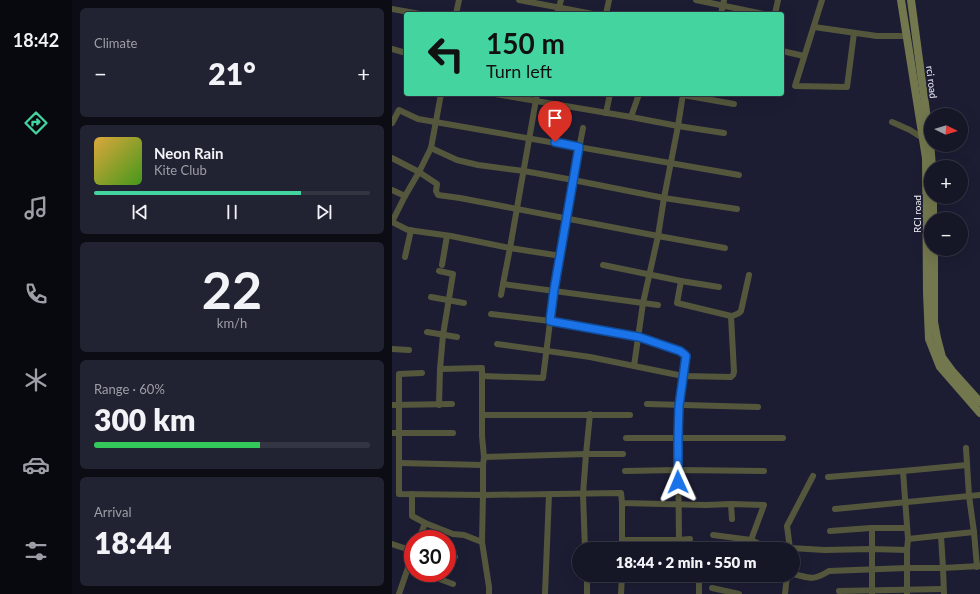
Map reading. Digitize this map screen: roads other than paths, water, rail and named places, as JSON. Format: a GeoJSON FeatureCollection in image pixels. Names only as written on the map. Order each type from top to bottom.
{"type":"FeatureCollection","features":[{"type":"Feature","properties":{"kind":"main road","name":"RCI road"},"geometry":{"type":"LineString","coordinates":[[901,0],[924,139]]}},
{"type":"Feature","properties":{"kind":"main road"},"geometry":{"type":"LineString","coordinates":[[903,9],[911,4]]}},
{"type":"Feature","properties":{"kind":"main road","name":"rci road"},"geometry":{"type":"LineString","coordinates":[[911,4],[931,160]]}},
{"type":"Feature","properties":{"kind":"main road","name":"RCI road"},"geometry":{"type":"LineString","coordinates":[[925,152],[929,212]]}},
{"type":"Feature","properties":{"kind":"main road","name":"RCI road"},"geometry":{"type":"LineString","coordinates":[[929,256],[927,293],[930,339],[940,367],[980,414]]}},
{"type":"Feature","properties":{"kind":"main road"},"geometry":{"type":"LineString","coordinates":[[934,256],[934,322],[936,338],[942,357],[953,372],[980,402]]}},
{"type":"Feature","properties":{"kind":"street"},"geometry":{"type":"LineString","coordinates":[[456,12],[459,0]]}},
{"type":"Feature","properties":{"kind":"street"},"geometry":{"type":"LineString","coordinates":[[519,0],[538,2],[583,12]]}},
{"type":"Feature","properties":{"kind":"street"},"geometry":{"type":"LineString","coordinates":[[558,12],[561,0]]}},
{"type":"Feature","properties":{"kind":"street"},"geometry":{"type":"LineString","coordinates":[[606,12],[609,0]]}},
{"type":"Feature","properties":{"kind":"street"},"geometry":{"type":"LineString","coordinates":[[696,0],[723,3],[757,12]]}},
{"type":"Feature","properties":{"kind":"street"},"geometry":{"type":"LineString","coordinates":[[775,12],[778,0]]}},
{"type":"Feature","properties":{"kind":"street"},"geometry":{"type":"LineString","coordinates":[[822,0],[795,86],[847,87],[854,33]]}},
{"type":"Feature","properties":{"kind":"street"},"geometry":{"type":"LineString","coordinates":[[392,9],[409,12]]}},
{"type":"Feature","properties":{"kind":"street"},"geometry":{"type":"LineString","coordinates":[[814,27],[877,36],[907,36]]}},
{"type":"Feature","properties":{"kind":"street"},"geometry":{"type":"LineString","coordinates":[[392,49],[404,53]]}},
{"type":"Feature","properties":{"kind":"street"},"geometry":{"type":"LineString","coordinates":[[784,51],[804,56]]}},
{"type":"Feature","properties":{"kind":"street"},"geometry":{"type":"LineString","coordinates":[[441,96],[431,148],[419,172],[404,196],[392,222],[408,230],[561,256]]}},
{"type":"Feature","properties":{"kind":"street"},"geometry":{"type":"LineString","coordinates":[[505,96],[724,133]]}},
{"type":"Feature","properties":{"kind":"street"},"geometry":{"type":"LineString","coordinates":[[502,295],[538,96]]}},
{"type":"Feature","properties":{"kind":"street"},"geometry":{"type":"LineString","coordinates":[[606,113],[610,96]]}},
{"type":"Feature","properties":{"kind":"street"},"geometry":{"type":"LineString","coordinates":[[631,117],[638,96]]}},
{"type":"Feature","properties":{"kind":"street"},"geometry":{"type":"LineString","coordinates":[[634,366],[643,303],[658,236],[683,96]]}},
{"type":"Feature","properties":{"kind":"street"},"geometry":{"type":"LineString","coordinates":[[689,96],[734,104]]}},
{"type":"Feature","properties":{"kind":"street"},"geometry":{"type":"LineString","coordinates":[[392,123],[399,110],[418,119],[739,175]]}},
{"type":"Feature","properties":{"kind":"street"},"geometry":{"type":"LineString","coordinates":[[892,122],[910,130],[924,139]]}},
{"type":"Feature","properties":{"kind":"street"},"geometry":{"type":"LineString","coordinates":[[482,376],[544,378],[554,290],[583,128]]}},
{"type":"Feature","properties":{"kind":"street"},"geometry":{"type":"LineString","coordinates":[[431,148],[458,160],[478,165],[524,171],[664,198],[736,209]]}},
{"type":"Feature","properties":{"kind":"street"},"geometry":{"type":"LineString","coordinates":[[392,158],[419,172],[437,184],[436,191],[438,195],[725,248]]}},
{"type":"Feature","properties":{"kind":"street"},"geometry":{"type":"LineString","coordinates":[[392,190],[404,196]]}},
{"type":"Feature","properties":{"kind":"street"},"geometry":{"type":"LineString","coordinates":[[405,257],[411,230]]}},
{"type":"Feature","properties":{"kind":"street"},"geometry":{"type":"LineString","coordinates":[[442,265],[447,236]]}},
{"type":"Feature","properties":{"kind":"street"},"geometry":{"type":"LineString","coordinates":[[603,265],[719,287]]}},
{"type":"Feature","properties":{"kind":"street"},"geometry":{"type":"LineString","coordinates":[[439,271],[453,274],[443,335],[439,405]]}},
{"type":"Feature","properties":{"kind":"street"},"geometry":{"type":"LineString","coordinates":[[681,281],[677,303],[731,316],[736,315],[741,311],[749,275]]}},
{"type":"Feature","properties":{"kind":"street"},"geometry":{"type":"LineString","coordinates":[[504,284],[658,305]]}},
{"type":"Feature","properties":{"kind":"street"},"geometry":{"type":"LineString","coordinates":[[431,297],[464,303]]}},
{"type":"Feature","properties":{"kind":"street"},"geometry":{"type":"LineString","coordinates":[[491,314],[550,321],[639,337],[680,351],[686,356],[679,406],[679,540]]}},
{"type":"Feature","properties":{"kind":"street"},"geometry":{"type":"LineString","coordinates":[[497,344],[590,357],[683,376],[731,377],[734,372],[731,316]]}},
{"type":"Feature","properties":{"kind":"street"},"geometry":{"type":"LineString","coordinates":[[428,332],[456,337]]}},
{"type":"Feature","properties":{"kind":"street"},"geometry":{"type":"LineString","coordinates":[[392,349],[408,350]]}},
{"type":"Feature","properties":{"kind":"street"},"geometry":{"type":"LineString","coordinates":[[440,368],[482,368],[482,436],[484,456],[482,542],[489,587],[488,594]]}},
{"type":"Feature","properties":{"kind":"street"},"geometry":{"type":"LineString","coordinates":[[392,374],[422,373]]}},
{"type":"Feature","properties":{"kind":"street"},"geometry":{"type":"LineString","coordinates":[[399,374],[395,405],[395,433],[399,464],[395,494],[483,495],[621,493],[622,540],[690,540]]}},
{"type":"Feature","properties":{"kind":"street"},"geometry":{"type":"LineString","coordinates":[[395,405],[452,404]]}},
{"type":"Feature","properties":{"kind":"street"},"geometry":{"type":"LineString","coordinates":[[647,404],[758,408]]}},
{"type":"Feature","properties":{"kind":"street"},"geometry":{"type":"LineString","coordinates":[[585,542],[583,494],[590,414]]}},
{"type":"Feature","properties":{"kind":"street"},"geometry":{"type":"LineString","coordinates":[[482,415],[630,415]]}},
{"type":"Feature","properties":{"kind":"street"},"geometry":{"type":"LineString","coordinates":[[395,433],[453,433]]}},
{"type":"Feature","properties":{"kind":"street"},"geometry":{"type":"LineString","coordinates":[[626,438],[783,438]]}},
{"type":"Feature","properties":{"kind":"street"},"geometry":{"type":"LineString","coordinates":[[800,576],[818,578],[829,571],[979,566],[969,496],[966,448]]}},
{"type":"Feature","properties":{"kind":"street"},"geometry":{"type":"LineString","coordinates":[[484,456],[623,454]]}},
{"type":"Feature","properties":{"kind":"street"},"geometry":{"type":"LineString","coordinates":[[392,464],[483,465]]}},
{"type":"Feature","properties":{"kind":"street"},"geometry":{"type":"LineString","coordinates":[[828,477],[967,465]]}},
{"type":"Feature","properties":{"kind":"street"},"geometry":{"type":"LineString","coordinates":[[625,471],[764,471]]}},
{"type":"Feature","properties":{"kind":"street"},"geometry":{"type":"LineString","coordinates":[[903,471],[908,539],[907,592]]}},
{"type":"Feature","properties":{"kind":"street"},"geometry":{"type":"LineString","coordinates":[[789,542],[786,526],[813,476]]}},
{"type":"Feature","properties":{"kind":"street"},"geometry":{"type":"LineString","coordinates":[[412,494],[412,516],[453,534],[464,535],[482,542]]}},
{"type":"Feature","properties":{"kind":"street"},"geometry":{"type":"LineString","coordinates":[[545,594],[549,494]]}},
{"type":"Feature","properties":{"kind":"street"},"geometry":{"type":"LineString","coordinates":[[835,508],[980,494]]}},
{"type":"Feature","properties":{"kind":"street"},"geometry":{"type":"LineString","coordinates":[[622,503],[764,505],[751,540]]}},
{"type":"Feature","properties":{"kind":"street"},"geometry":{"type":"LineString","coordinates":[[731,504],[732,519]]}},
{"type":"Feature","properties":{"kind":"street"},"geometry":{"type":"LineString","coordinates":[[422,530],[425,523]]}},
{"type":"Feature","properties":{"kind":"street"},"geometry":{"type":"LineString","coordinates":[[830,531],[872,528],[907,528]]}},
{"type":"Feature","properties":{"kind":"street"},"geometry":{"type":"LineString","coordinates":[[872,528],[872,592]]}},
{"type":"Feature","properties":{"kind":"street"},"geometry":{"type":"LineString","coordinates":[[908,539],[974,532]]}},
{"type":"Feature","properties":{"kind":"street"},"geometry":{"type":"LineString","coordinates":[[713,535],[751,540],[755,542]]}},
{"type":"Feature","properties":{"kind":"street"},"geometry":{"type":"LineString","coordinates":[[839,591],[943,591],[943,568],[940,536]]}},
{"type":"Feature","properties":{"kind":"street"},"geometry":{"type":"LineString","coordinates":[[392,544],[404,549]]}},
{"type":"Feature","properties":{"kind":"street"},"geometry":{"type":"LineString","coordinates":[[800,549],[907,550]]}},
{"type":"Feature","properties":{"kind":"street"},"geometry":{"type":"LineString","coordinates":[[398,594],[404,581]]}},
{"type":"Feature","properties":{"kind":"street"},"geometry":{"type":"LineString","coordinates":[[448,582],[453,584]]}},
{"type":"Feature","properties":{"kind":"street"},"geometry":{"type":"LineString","coordinates":[[587,582],[587,594]]}},
{"type":"Feature","properties":{"kind":"street"},"geometry":{"type":"LineString","coordinates":[[621,594],[622,582]]}},
{"type":"Feature","properties":{"kind":"street"},"geometry":{"type":"LineString","coordinates":[[699,582],[699,594]]}},
{"type":"Feature","properties":{"kind":"street"},"geometry":{"type":"LineString","coordinates":[[785,594],[786,582]]}},
{"type":"Feature","properties":{"kind":"street"},"geometry":{"type":"LineString","coordinates":[[712,588],[739,594]]}}]}
